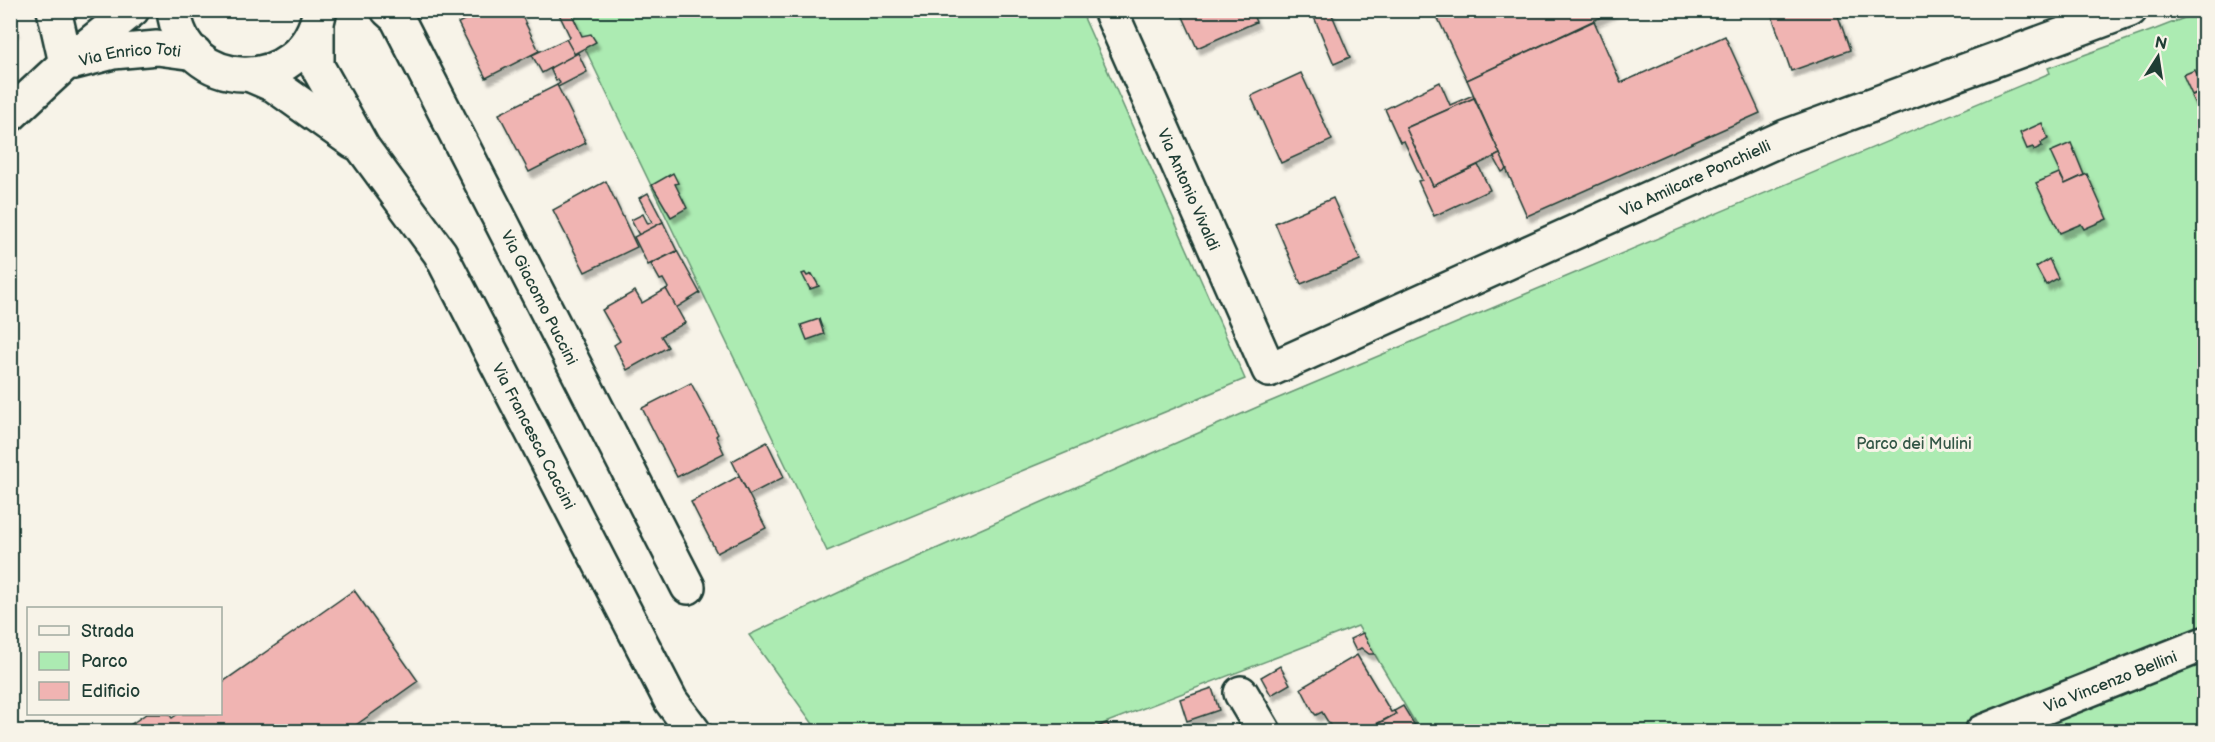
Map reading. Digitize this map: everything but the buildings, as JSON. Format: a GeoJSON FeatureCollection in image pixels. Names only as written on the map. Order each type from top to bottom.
{"type":"FeatureCollection","features":[{"type":"Feature","properties":{"kind":"street"},"geometry":{"type":"LineString","coordinates":[[54,10],[66,63]]}},
{"type":"Feature","properties":{"kind":"street","name":"Via Enrico Toti"},"geometry":{"type":"LineString","coordinates":[[10,115],[66,63],[132,10]]}},
{"type":"Feature","properties":{"kind":"street"},"geometry":{"type":"LineString","coordinates":[[174,10],[182,37],[195,53],[211,65],[229,73],[250,75],[272,71],[291,60],[306,45],[318,18]]}},
{"type":"Feature","properties":{"kind":"street","name":"Via Giacomo Puccini"},"geometry":{"type":"LineString","coordinates":[[388,10],[398,18],[688,587]]}},
{"type":"Feature","properties":{"kind":"street","name":"Via Antonio Vivaldi"},"geometry":{"type":"LineString","coordinates":[[1110,10],[1269,370]]}},
{"type":"Feature","properties":{"kind":"street","name":"Via Amilcare Ponchielli"},"geometry":{"type":"LineString","coordinates":[[1269,370],[1785,137],[2130,10]]}},
{"type":"Feature","properties":{"kind":"street","name":"Via Francesca Caccini"},"geometry":{"type":"LineString","coordinates":[[318,18],[317,66],[363,148],[440,253],[671,701],[694,732]]}},
{"type":"Feature","properties":{"kind":"street","name":"Via Enrico Toti"},"geometry":{"type":"LineString","coordinates":[[66,63],[113,52],[157,48],[195,53]]}},
{"type":"Feature","properties":{"kind":"street","name":"Via Francesca Caccini"},"geometry":{"type":"LineString","coordinates":[[250,75],[274,85],[363,148]]}},
{"type":"Feature","properties":{"kind":"street","name":"Via Vincenzo Bellini"},"geometry":{"type":"LineString","coordinates":[[1982,732],[2205,644]]}},
{"type":"Feature","properties":{"kind":"street"},"geometry":{"type":"LineString","coordinates":[[1241,693],[1264,732]]}},
{"type":"Feature","properties":{"kind":"green space"},"geometry":{"type":"Polygon","coordinates":[[[567,11],[1081,11],[1245,379],[827,551],[567,11]]]}},
{"type":"Feature","properties":{"kind":"green space","name":"Parco dei Mulini"},"geometry":{"type":"Polygon","coordinates":[[[2204,11],[2204,731],[1420,731],[1358,626],[1084,731],[818,731],[749,635],[861,582],[1262,405],[2050,73],[2048,68],[2204,11]]]}}]}
